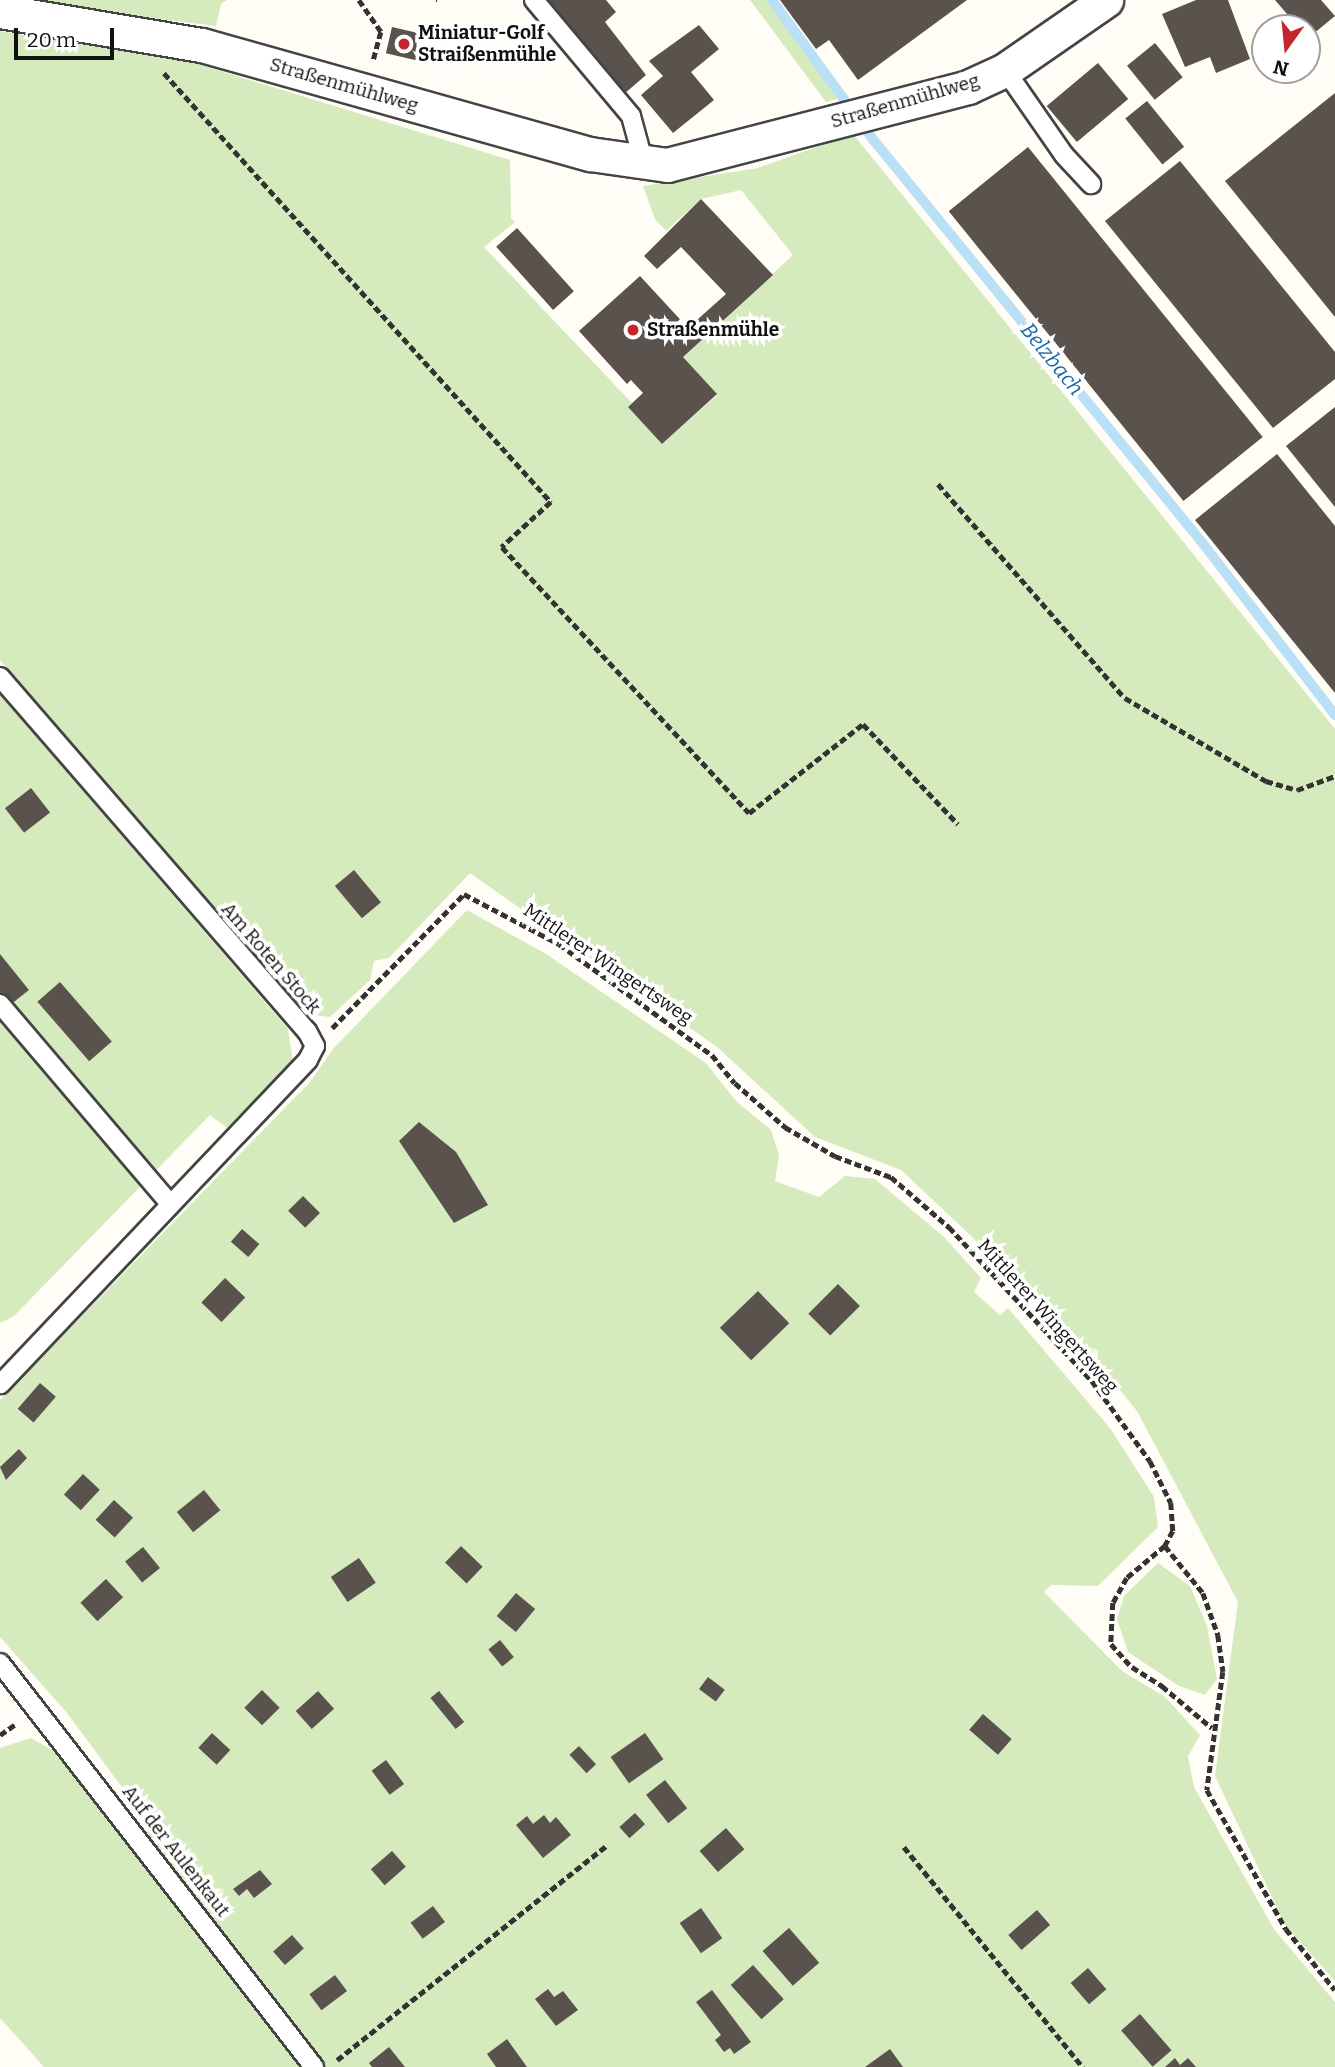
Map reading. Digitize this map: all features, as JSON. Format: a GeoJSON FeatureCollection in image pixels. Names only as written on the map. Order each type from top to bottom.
{"type":"FeatureCollection","features":[{"type":"Feature","properties":{"kind":"street","name":"Straßenmühlweg"},"geometry":{"type":"LineString","coordinates":[[13,9],[151,34],[590,154],[644,164],[687,162],[968,87],[1005,70],[1106,0]]}},
{"type":"Feature","properties":{"kind":"lane"},"geometry":{"type":"LineString","coordinates":[[534,0],[631,116],[644,164]]}},
{"type":"Feature","properties":{"kind":"lane"},"geometry":{"type":"LineString","coordinates":[[1005,70],[1064,155],[1091,184]]}},
{"type":"Feature","properties":{"kind":"lane","name":"Am Roten Stock"},"geometry":{"type":"LineString","coordinates":[[0,677],[307,1031],[314,1046],[308,1060],[0,1384]]}},
{"type":"Feature","properties":{"kind":"lane"},"geometry":{"type":"LineString","coordinates":[[0,1004],[170,1204]]}},
{"type":"Feature","properties":{"kind":"lane","name":"Auf der Aulenkaut"},"geometry":{"type":"LineString","coordinates":[[0,1663],[314,2067]]}},
{"type":"Feature","properties":{"kind":"path"},"geometry":{"type":"LineString","coordinates":[[359,0],[382,32],[377,46]]}},
{"type":"Feature","properties":{"kind":"path"},"geometry":{"type":"LineString","coordinates":[[151,34],[164,73],[551,502],[502,547],[749,813],[863,724],[958,824]]}},
{"type":"Feature","properties":{"kind":"path"},"geometry":{"type":"LineString","coordinates":[[937,484],[1125,698],[1266,782],[1297,790],[1335,776]]}},
{"type":"Feature","properties":{"kind":"path","name":"Mittlerer Wingertsweg"},"geometry":{"type":"LineString","coordinates":[[314,1046],[464,894],[559,944],[712,1055],[735,1083],[785,1127],[835,1156],[891,1177],[949,1227],[1075,1362],[1150,1461],[1171,1503],[1173,1531],[1165,1546]]}},
{"type":"Feature","properties":{"kind":"path"},"geometry":{"type":"LineString","coordinates":[[1212,1728],[1163,1686],[1132,1667],[1111,1644],[1113,1603],[1127,1578],[1165,1546],[1203,1593],[1214,1617],[1223,1672],[1212,1728],[1207,1790],[1286,1930],[1335,1990]]}},
{"type":"Feature","properties":{"kind":"path"},"geometry":{"type":"LineString","coordinates":[[328,2067],[606,1846]]}},
{"type":"Feature","properties":{"kind":"path"},"geometry":{"type":"LineString","coordinates":[[904,1847],[1083,2067]]}},
{"type":"Feature","properties":{"kind":"green space"},"geometry":{"type":"Polygon","coordinates":[[[37,0],[227,0],[221,4],[216,26],[40,4],[37,0]]]}},
{"type":"Feature","properties":{"kind":"green space"},"geometry":{"type":"Polygon","coordinates":[[[750,0],[773,0],[848,96],[826,102],[750,0]]]}},
{"type":"Feature","properties":{"kind":"green space"},"geometry":{"type":"Polygon","coordinates":[[[0,31],[191,62],[510,160],[511,218],[515,222],[484,247],[632,403],[628,407],[662,444],[717,395],[683,357],[793,255],[741,190],[701,199],[666,231],[655,219],[643,186],[758,168],[853,134],[1335,729],[1335,1981],[1285,1925],[1215,1776],[1238,1602],[1137,1411],[1072,1331],[901,1170],[815,1137],[717,1047],[470,873],[389,958],[374,961],[370,980],[330,1017],[307,1014],[0,660],[0,31]]]}},
{"type":"Feature","properties":{"kind":"green space"},"geometry":{"type":"Polygon","coordinates":[[[0,694],[288,1029],[293,1062],[227,1128],[210,1115],[14,1316],[0,1323],[0,694]]]}},
{"type":"Feature","properties":{"kind":"green space"},"geometry":{"type":"Polygon","coordinates":[[[467,910],[546,954],[706,1063],[736,1101],[771,1130],[779,1155],[775,1181],[819,1197],[845,1176],[875,1179],[944,1237],[981,1278],[974,1292],[1000,1315],[1008,1308],[1110,1428],[1154,1497],[1158,1527],[1098,1586],[1051,1585],[1044,1592],[1122,1671],[1165,1697],[1200,1735],[1188,1756],[1194,1787],[1274,1929],[1335,2002],[1335,2067],[326,2067],[145,1831],[150,1825],[67,1713],[0,1637],[0,1400],[310,1082],[333,1049],[467,910]]]}},
{"type":"Feature","properties":{"kind":"green space"},"geometry":{"type":"Polygon","coordinates":[[[1158,1563],[1190,1586],[1207,1626],[1217,1679],[1205,1695],[1179,1686],[1128,1652],[1117,1619],[1124,1596],[1158,1563]]]}},
{"type":"Feature","properties":{"kind":"green space"},"geometry":{"type":"Polygon","coordinates":[[[31,1738],[56,1752],[300,2067],[44,2067],[0,2018],[0,1748],[31,1738]]]}},
{"type":"Feature","properties":{"kind":"building"},"geometry":{"type":"Polygon","coordinates":[[[548,0],[606,0],[616,12],[605,22],[646,75],[624,94],[548,0]]]}},
{"type":"Feature","properties":{"kind":"building"},"geometry":{"type":"Polygon","coordinates":[[[780,0],[967,0],[858,80],[829,40],[816,49],[780,0]]]}},
{"type":"Feature","properties":{"kind":"building"},"geometry":{"type":"Polygon","coordinates":[[[1196,0],[1228,0],[1250,59],[1216,73],[1210,57],[1185,67],[1162,14],[1196,0]]]}},
{"type":"Feature","properties":{"kind":"building"},"geometry":{"type":"Polygon","coordinates":[[[1275,0],[1321,0],[1335,16],[1321,28],[1321,14],[1287,14],[1275,0]]]}},
{"type":"Feature","properties":{"kind":"building"},"geometry":{"type":"Polygon","coordinates":[[[699,25],[719,49],[691,72],[714,100],[673,133],[641,95],[663,76],[649,61],[699,25]]]}},
{"type":"Feature","properties":{"kind":"building","name":"Miniatur-Golf Straißenmühle"},"geometry":{"type":"Polygon","coordinates":[[[392,27],[422,34],[416,60],[386,53],[392,27]]]}},
{"type":"Feature","properties":{"kind":"building"},"geometry":{"type":"Polygon","coordinates":[[[1155,43],[1183,77],[1155,100],[1127,66],[1155,43]]]}},
{"type":"Feature","properties":{"kind":"building"},"geometry":{"type":"Polygon","coordinates":[[[1098,63],[1128,99],[1077,142],[1047,106],[1098,63]]]}},
{"type":"Feature","properties":{"kind":"building"},"geometry":{"type":"Polygon","coordinates":[[[1335,93],[1335,317],[1225,181],[1335,93]]]}},
{"type":"Feature","properties":{"kind":"building"},"geometry":{"type":"Polygon","coordinates":[[[1147,101],[1184,147],[1162,164],[1125,119],[1147,101]]]}},
{"type":"Feature","properties":{"kind":"building"},"geometry":{"type":"Polygon","coordinates":[[[1028,147],[1263,437],[1183,501],[949,211],[1028,147]]]}},
{"type":"Feature","properties":{"kind":"building"},"geometry":{"type":"Polygon","coordinates":[[[1180,161],[1335,352],[1335,379],[1273,428],[1105,221],[1180,161]]]}},
{"type":"Feature","properties":{"kind":"building"},"geometry":{"type":"Polygon","coordinates":[[[701,199],[773,275],[683,357],[717,394],[662,444],[628,407],[643,393],[631,380],[627,384],[579,331],[640,276],[688,328],[726,294],[681,247],[657,269],[644,256],[701,199]]]}},
{"type":"Feature","properties":{"kind":"building"},"geometry":{"type":"Polygon","coordinates":[[[517,228],[574,291],[553,310],[496,247],[517,228]]]}},
{"type":"Feature","properties":{"kind":"building"},"geometry":{"type":"Polygon","coordinates":[[[1335,407],[1335,507],[1286,446],[1335,407]]]}},
{"type":"Feature","properties":{"kind":"building"},"geometry":{"type":"Polygon","coordinates":[[[1277,454],[1335,526],[1335,693],[1195,520],[1277,454]]]}},
{"type":"Feature","properties":{"kind":"building"},"geometry":{"type":"Polygon","coordinates":[[[31,788],[50,812],[24,833],[5,808],[31,788]]]}},
{"type":"Feature","properties":{"kind":"building"},"geometry":{"type":"Polygon","coordinates":[[[354,870],[381,902],[362,918],[335,886],[354,870]]]}},
{"type":"Feature","properties":{"kind":"building"},"geometry":{"type":"Polygon","coordinates":[[[0,954],[29,990],[10,1005],[0,993],[0,954]]]}},
{"type":"Feature","properties":{"kind":"building"},"geometry":{"type":"Polygon","coordinates":[[[60,982],[112,1042],[89,1061],[37,1002],[60,982]]]}},
{"type":"Feature","properties":{"kind":"building"},"geometry":{"type":"Polygon","coordinates":[[[419,1122],[456,1152],[488,1205],[454,1223],[399,1141],[419,1122]]]}},
{"type":"Feature","properties":{"kind":"building"},"geometry":{"type":"Polygon","coordinates":[[[303,1196],[320,1213],[305,1228],[288,1211],[303,1196]]]}},
{"type":"Feature","properties":{"kind":"building"},"geometry":{"type":"Polygon","coordinates":[[[242,1229],[259,1244],[248,1257],[231,1242],[242,1229]]]}},
{"type":"Feature","properties":{"kind":"building"},"geometry":{"type":"Polygon","coordinates":[[[225,1278],[245,1297],[222,1322],[201,1302],[225,1278]]]}},
{"type":"Feature","properties":{"kind":"building"},"geometry":{"type":"Polygon","coordinates":[[[838,1284],[860,1306],[830,1336],[808,1314],[838,1284]]]}},
{"type":"Feature","properties":{"kind":"building"},"geometry":{"type":"Polygon","coordinates":[[[758,1291],[789,1323],[751,1360],[720,1328],[758,1291]]]}},
{"type":"Feature","properties":{"kind":"building"},"geometry":{"type":"Polygon","coordinates":[[[40,1383],[56,1397],[34,1422],[18,1409],[40,1383]]]}},
{"type":"Feature","properties":{"kind":"building"},"geometry":{"type":"Polygon","coordinates":[[[19,1449],[27,1458],[6,1480],[0,1467],[19,1449]]]}},
{"type":"Feature","properties":{"kind":"building"},"geometry":{"type":"Polygon","coordinates":[[[83,1474],[100,1490],[81,1510],[64,1494],[83,1474]]]}},
{"type":"Feature","properties":{"kind":"building"},"geometry":{"type":"Polygon","coordinates":[[[204,1490],[220,1510],[193,1532],[177,1512],[204,1490]]]}},
{"type":"Feature","properties":{"kind":"building"},"geometry":{"type":"Polygon","coordinates":[[[114,1500],[133,1518],[115,1537],[96,1520],[114,1500]]]}},
{"type":"Feature","properties":{"kind":"building"},"geometry":{"type":"Polygon","coordinates":[[[461,1546],[483,1567],[467,1583],[445,1563],[461,1546]]]}},
{"type":"Feature","properties":{"kind":"building"},"geometry":{"type":"Polygon","coordinates":[[[143,1547],[160,1568],[142,1582],[125,1561],[143,1547]]]}},
{"type":"Feature","properties":{"kind":"building"},"geometry":{"type":"Polygon","coordinates":[[[359,1558],[376,1583],[348,1602],[331,1577],[359,1558]]]}},
{"type":"Feature","properties":{"kind":"building"},"geometry":{"type":"Polygon","coordinates":[[[106,1579],[123,1597],[97,1621],[80,1603],[106,1579]]]}},
{"type":"Feature","properties":{"kind":"building"},"geometry":{"type":"Polygon","coordinates":[[[516,1593],[535,1609],[516,1632],[497,1616],[516,1593]]]}},
{"type":"Feature","properties":{"kind":"building"},"geometry":{"type":"Polygon","coordinates":[[[500,1640],[514,1657],[502,1667],[488,1649],[500,1640]]]}},
{"type":"Feature","properties":{"kind":"building"},"geometry":{"type":"Polygon","coordinates":[[[708,1677],[725,1690],[716,1702],[699,1689],[708,1677]]]}},
{"type":"Feature","properties":{"kind":"building"},"geometry":{"type":"Polygon","coordinates":[[[262,1690],[280,1708],[262,1725],[244,1708],[262,1690]]]}},
{"type":"Feature","properties":{"kind":"building"},"geometry":{"type":"Polygon","coordinates":[[[318,1691],[334,1709],[312,1729],[296,1711],[318,1691]]]}},
{"type":"Feature","properties":{"kind":"building"},"geometry":{"type":"Polygon","coordinates":[[[439,1691],[464,1722],[456,1729],[430,1698],[439,1691]]]}},
{"type":"Feature","properties":{"kind":"building"},"geometry":{"type":"Polygon","coordinates":[[[983,1714],[1012,1739],[998,1755],[969,1730],[983,1714]]]}},
{"type":"Feature","properties":{"kind":"building"},"geometry":{"type":"Polygon","coordinates":[[[212,1733],[230,1750],[217,1765],[198,1748],[212,1733]]]}},
{"type":"Feature","properties":{"kind":"building"},"geometry":{"type":"Polygon","coordinates":[[[645,1733],[663,1759],[629,1783],[611,1757],[645,1733]]]}},
{"type":"Feature","properties":{"kind":"building"},"geometry":{"type":"Polygon","coordinates":[[[579,1746],[596,1764],[587,1773],[569,1755],[579,1746]]]}},
{"type":"Feature","properties":{"kind":"building"},"geometry":{"type":"Polygon","coordinates":[[[386,1760],[404,1784],[390,1795],[372,1771],[386,1760]]]}},
{"type":"Feature","properties":{"kind":"building"},"geometry":{"type":"Polygon","coordinates":[[[665,1780],[687,1808],[668,1823],[646,1795],[665,1780]]]}},
{"type":"Feature","properties":{"kind":"building"},"geometry":{"type":"Polygon","coordinates":[[[635,1813],[645,1824],[629,1838],[619,1827],[635,1813]]]}},
{"type":"Feature","properties":{"kind":"building"},"geometry":{"type":"Polygon","coordinates":[[[544,1815],[550,1823],[556,1817],[571,1835],[543,1858],[516,1825],[527,1816],[533,1824],[544,1815]]]}},
{"type":"Feature","properties":{"kind":"building"},"geometry":{"type":"Polygon","coordinates":[[[726,1828],[744,1849],[718,1872],[700,1851],[726,1828]]]}},
{"type":"Feature","properties":{"kind":"building"},"geometry":{"type":"Polygon","coordinates":[[[392,1851],[406,1867],[385,1885],[371,1869],[392,1851]]]}},
{"type":"Feature","properties":{"kind":"building"},"geometry":{"type":"Polygon","coordinates":[[[260,1870],[272,1884],[254,1898],[247,1889],[239,1896],[233,1889],[260,1870]]]}},
{"type":"Feature","properties":{"kind":"building"},"geometry":{"type":"Polygon","coordinates":[[[433,1906],[445,1922],[423,1939],[411,1923],[433,1906]]]}},
{"type":"Feature","properties":{"kind":"building"},"geometry":{"type":"Polygon","coordinates":[[[701,1908],[722,1938],[701,1953],[680,1923],[701,1908]]]}},
{"type":"Feature","properties":{"kind":"building"},"geometry":{"type":"Polygon","coordinates":[[[1037,1910],[1050,1925],[1021,1950],[1008,1935],[1037,1910]]]}},
{"type":"Feature","properties":{"kind":"building"},"geometry":{"type":"Polygon","coordinates":[[[789,1928],[819,1963],[793,1986],[763,1951],[789,1928]]]}},
{"type":"Feature","properties":{"kind":"building"},"geometry":{"type":"Polygon","coordinates":[[[292,1935],[304,1949],[285,1965],[273,1951],[292,1935]]]}},
{"type":"Feature","properties":{"kind":"building"},"geometry":{"type":"Polygon","coordinates":[[[753,1965],[784,1999],[761,2019],[731,1985],[753,1965]]]}},
{"type":"Feature","properties":{"kind":"building"},"geometry":{"type":"Polygon","coordinates":[[[1088,1968],[1106,1989],[1089,2004],[1071,1983],[1088,1968]]]}},
{"type":"Feature","properties":{"kind":"building"},"geometry":{"type":"Polygon","coordinates":[[[335,1975],[347,1991],[321,2010],[309,1994],[335,1975]]]}},
{"type":"Feature","properties":{"kind":"building"},"geometry":{"type":"Polygon","coordinates":[[[548,1989],[554,1997],[563,1991],[578,2010],[556,2026],[535,1999],[548,1989]]]}},
{"type":"Feature","properties":{"kind":"building"},"geometry":{"type":"Polygon","coordinates":[[[712,1990],[751,2042],[734,2054],[730,2048],[724,2052],[715,2040],[721,2035],[696,2002],[712,1990]]]}},
{"type":"Feature","properties":{"kind":"building"},"geometry":{"type":"Polygon","coordinates":[[[1140,2014],[1171,2050],[1153,2067],[1121,2030],[1140,2014]]]}},
{"type":"Feature","properties":{"kind":"building"},"geometry":{"type":"Polygon","coordinates":[[[507,2039],[527,2067],[496,2067],[487,2054],[507,2039]]]}},
{"type":"Feature","properties":{"kind":"building"},"geometry":{"type":"Polygon","coordinates":[[[389,2047],[405,2067],[372,2067],[369,2063],[389,2047]]]}},
{"type":"Feature","properties":{"kind":"building"},"geometry":{"type":"Polygon","coordinates":[[[890,2049],[903,2067],[865,2067],[890,2049]]]}},
{"type":"Feature","properties":{"kind":"building"},"geometry":{"type":"Polygon","coordinates":[[[1175,2058],[1180,2065],[1188,2058],[1196,2067],[1165,2067],[1175,2058]]]}},
{"type":"Feature","properties":{"kind":"waterway","name":"Belzbach"},"geometry":{"type":"LineString","coordinates":[[772,0],[871,137],[1201,541],[1335,715]]}},
{"type":"Feature","properties":{"kind":"place","name":"Miniatur-Golf Straißenmühle"},"geometry":{"type":"Point","coordinates":[404,44]}},
{"type":"Feature","properties":{"kind":"place","name":"Straßenmühle"},"geometry":{"type":"Point","coordinates":[633,330]}}]}
